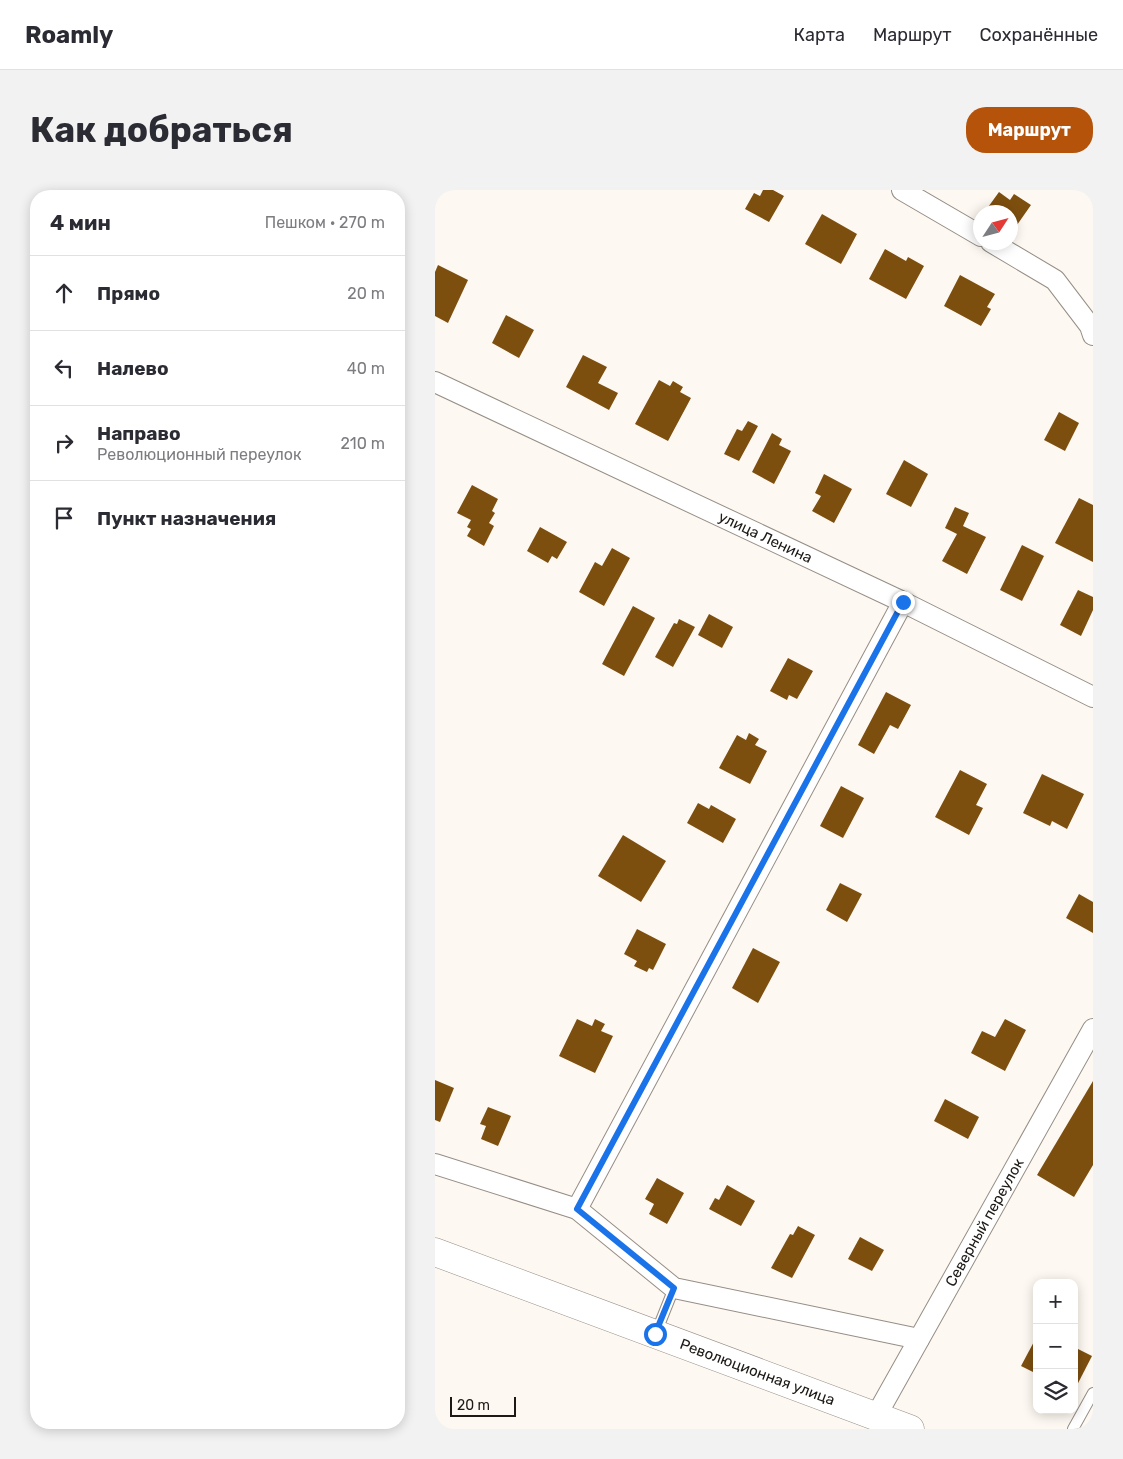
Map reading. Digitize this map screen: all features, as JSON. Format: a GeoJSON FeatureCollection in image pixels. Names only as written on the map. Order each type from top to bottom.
{"type":"FeatureCollection","features":[{"type":"Feature","properties":{"kind":"main road","name":"Революционная улица"},"geometry":{"type":"LineString","coordinates":[[435,1252],[894,1424]]}},
{"type":"Feature","properties":{"kind":"street"},"geometry":{"type":"LineString","coordinates":[[902,190],[973,231]]}},
{"type":"Feature","properties":{"kind":"street"},"geometry":{"type":"LineString","coordinates":[[1004,250],[1055,280],[1090,326],[1093,335]]}},
{"type":"Feature","properties":{"kind":"street","name":"улица Ленина"},"geometry":{"type":"LineString","coordinates":[[435,382],[903,602],[1093,697]]}},
{"type":"Feature","properties":{"kind":"street"},"geometry":{"type":"LineString","coordinates":[[577,1209],[903,602]]}},
{"type":"Feature","properties":{"kind":"street","name":"Северный переулок"},"geometry":{"type":"LineString","coordinates":[[894,1424],[919,1339],[1093,1028]]}},
{"type":"Feature","properties":{"kind":"street"},"geometry":{"type":"LineString","coordinates":[[435,1164],[577,1209],[674,1288],[919,1339]]}},
{"type":"Feature","properties":{"kind":"lane"},"geometry":{"type":"LineString","coordinates":[[655,1334],[674,1288]]}},
{"type":"Feature","properties":{"kind":"lane"},"geometry":{"type":"LineString","coordinates":[[1073,1429],[1093,1392]]}},
{"type":"Feature","properties":{"kind":"building"},"geometry":{"type":"Polygon","coordinates":[[[763,190],[773,190],[784,196],[769,222],[745,209],[754,193],[760,196],[763,190]]]}},
{"type":"Feature","properties":{"kind":"building"},"geometry":{"type":"Polygon","coordinates":[[[999,192],[1010,200],[1014,194],[1031,205],[1018,224],[1018,205],[990,205],[999,192]]]}},
{"type":"Feature","properties":{"kind":"building"},"geometry":{"type":"Polygon","coordinates":[[[822,214],[857,234],[841,264],[805,244],[822,214]]]}},
{"type":"Feature","properties":{"kind":"building"},"geometry":{"type":"Polygon","coordinates":[[[885,249],[906,261],[908,257],[924,266],[906,299],[869,279],[885,249]]]}},
{"type":"Feature","properties":{"kind":"building"},"geometry":{"type":"Polygon","coordinates":[[[438,265],[468,280],[448,323],[435,316],[435,272],[438,265]]]}},
{"type":"Feature","properties":{"kind":"building"},"geometry":{"type":"Polygon","coordinates":[[[960,275],[995,294],[987,307],[991,309],[981,326],[944,306],[960,275]]]}},
{"type":"Feature","properties":{"kind":"building"},"geometry":{"type":"Polygon","coordinates":[[[506,315],[534,330],[519,358],[492,343],[506,315]]]}},
{"type":"Feature","properties":{"kind":"building"},"geometry":{"type":"Polygon","coordinates":[[[583,355],[607,367],[598,383],[618,393],[609,410],[566,387],[583,355]]]}},
{"type":"Feature","properties":{"kind":"building"},"geometry":{"type":"Polygon","coordinates":[[[659,380],[670,386],[673,381],[683,387],[680,392],[691,398],[668,441],[635,424],[659,380]]]}},
{"type":"Feature","properties":{"kind":"building"},"geometry":{"type":"Polygon","coordinates":[[[1059,412],[1079,423],[1065,451],[1044,440],[1059,412]]]}},
{"type":"Feature","properties":{"kind":"building"},"geometry":{"type":"Polygon","coordinates":[[[748,421],[758,426],[739,461],[724,454],[737,429],[742,431],[748,421]]]}},
{"type":"Feature","properties":{"kind":"building"},"geometry":{"type":"Polygon","coordinates":[[[772,433],[782,439],[779,445],[791,451],[774,484],[752,472],[772,433]]]}},
{"type":"Feature","properties":{"kind":"building"},"geometry":{"type":"Polygon","coordinates":[[[904,460],[928,474],[911,507],[886,494],[904,460]]]}},
{"type":"Feature","properties":{"kind":"building"},"geometry":{"type":"Polygon","coordinates":[[[824,474],[852,489],[834,523],[812,511],[821,496],[815,493],[824,474]]]}},
{"type":"Feature","properties":{"kind":"building"},"geometry":{"type":"Polygon","coordinates":[[[472,485],[498,499],[492,511],[495,513],[489,523],[494,526],[484,546],[467,536],[471,529],[467,527],[471,520],[457,513],[472,485]]]}},
{"type":"Feature","properties":{"kind":"building"},"geometry":{"type":"Polygon","coordinates":[[[1079,498],[1093,505],[1093,562],[1055,543],[1079,498]]]}},
{"type":"Feature","properties":{"kind":"building"},"geometry":{"type":"Polygon","coordinates":[[[955,507],[969,513],[963,526],[986,537],[967,574],[942,561],[957,534],[945,528],[955,507]]]}},
{"type":"Feature","properties":{"kind":"building"},"geometry":{"type":"Polygon","coordinates":[[[540,527],[567,542],[557,559],[552,556],[548,563],[527,551],[540,527]]]}},
{"type":"Feature","properties":{"kind":"building"},"geometry":{"type":"Polygon","coordinates":[[[1022,545],[1044,556],[1022,601],[1000,590],[1022,545]]]}},
{"type":"Feature","properties":{"kind":"building"},"geometry":{"type":"Polygon","coordinates":[[[612,548],[630,558],[604,606],[579,592],[595,562],[602,566],[612,548]]]}},
{"type":"Feature","properties":{"kind":"building"},"geometry":{"type":"Polygon","coordinates":[[[1078,590],[1093,597],[1093,610],[1081,636],[1060,625],[1078,590]]]}},
{"type":"Feature","properties":{"kind":"building"},"geometry":{"type":"Polygon","coordinates":[[[633,606],[655,618],[624,676],[602,664],[633,606]]]}},
{"type":"Feature","properties":{"kind":"building"},"geometry":{"type":"Polygon","coordinates":[[[709,614],[733,627],[722,648],[698,635],[709,614]]]}},
{"type":"Feature","properties":{"kind":"building"},"geometry":{"type":"Polygon","coordinates":[[[679,619],[695,627],[673,667],[655,657],[674,623],[677,624],[679,619]]]}},
{"type":"Feature","properties":{"kind":"building"},"geometry":{"type":"Polygon","coordinates":[[[788,658],[813,671],[797,699],[789,695],[787,700],[770,691],[788,658]]]}},
{"type":"Feature","properties":{"kind":"building"},"geometry":{"type":"Polygon","coordinates":[[[886,692],[911,705],[898,729],[890,725],[874,754],[858,745],[886,692]]]}},
{"type":"Feature","properties":{"kind":"building"},"geometry":{"type":"Polygon","coordinates":[[[749,733],[759,739],[755,745],[767,751],[750,784],[719,768],[737,735],[746,740],[749,733]]]}},
{"type":"Feature","properties":{"kind":"building"},"geometry":{"type":"Polygon","coordinates":[[[960,770],[987,784],[976,805],[983,808],[969,835],[935,817],[960,770]]]}},
{"type":"Feature","properties":{"kind":"building"},"geometry":{"type":"Polygon","coordinates":[[[1042,774],[1084,794],[1067,829],[1052,821],[1050,826],[1023,813],[1042,774]]]}},
{"type":"Feature","properties":{"kind":"building"},"geometry":{"type":"Polygon","coordinates":[[[841,786],[864,798],[843,838],[820,826],[841,786]]]}},
{"type":"Feature","properties":{"kind":"building"},"geometry":{"type":"Polygon","coordinates":[[[698,803],[709,809],[711,805],[736,819],[723,843],[687,823],[698,803]]]}},
{"type":"Feature","properties":{"kind":"building"},"geometry":{"type":"Polygon","coordinates":[[[623,835],[666,861],[641,902],[598,876],[623,835]]]}},
{"type":"Feature","properties":{"kind":"building"},"geometry":{"type":"Polygon","coordinates":[[[840,883],[862,894],[847,922],[826,910],[840,883]]]}},
{"type":"Feature","properties":{"kind":"building"},"geometry":{"type":"Polygon","coordinates":[[[1079,894],[1093,902],[1093,933],[1066,918],[1079,894]]]}},
{"type":"Feature","properties":{"kind":"building"},"geometry":{"type":"Polygon","coordinates":[[[637,929],[666,944],[653,970],[649,968],[647,972],[634,966],[637,961],[624,954],[637,929]]]}},
{"type":"Feature","properties":{"kind":"building"},"geometry":{"type":"Polygon","coordinates":[[[753,948],[780,962],[758,1003],[732,988],[753,948]]]}},
{"type":"Feature","properties":{"kind":"building"},"geometry":{"type":"Polygon","coordinates":[[[577,1019],[592,1026],[595,1019],[605,1024],[601,1031],[613,1036],[595,1073],[559,1056],[577,1019]]]}},
{"type":"Feature","properties":{"kind":"building"},"geometry":{"type":"Polygon","coordinates":[[[1005,1019],[1026,1030],[1005,1071],[971,1053],[982,1031],[995,1037],[1005,1019]]]}},
{"type":"Feature","properties":{"kind":"building"},"geometry":{"type":"Polygon","coordinates":[[[435,1080],[454,1088],[440,1122],[435,1120],[435,1080]]]}},
{"type":"Feature","properties":{"kind":"building"},"geometry":{"type":"Polygon","coordinates":[[[1093,1081],[1093,1165],[1074,1197],[1037,1175],[1093,1081]]]}},
{"type":"Feature","properties":{"kind":"building"},"geometry":{"type":"Polygon","coordinates":[[[945,1099],[979,1117],[968,1139],[934,1121],[945,1099]]]}},
{"type":"Feature","properties":{"kind":"building"},"geometry":{"type":"Polygon","coordinates":[[[488,1107],[511,1116],[498,1146],[481,1139],[486,1126],[480,1124],[488,1107]]]}},
{"type":"Feature","properties":{"kind":"building"},"geometry":{"type":"Polygon","coordinates":[[[657,1178],[684,1193],[667,1224],[649,1214],[654,1204],[645,1199],[657,1178]]]}},
{"type":"Feature","properties":{"kind":"building"},"geometry":{"type":"Polygon","coordinates":[[[727,1185],[755,1201],[741,1226],[709,1209],[715,1198],[719,1200],[727,1185]]]}},
{"type":"Feature","properties":{"kind":"building"},"geometry":{"type":"Polygon","coordinates":[[[798,1226],[815,1235],[792,1278],[771,1268],[790,1234],[793,1235],[798,1226]]]}},
{"type":"Feature","properties":{"kind":"building"},"geometry":{"type":"Polygon","coordinates":[[[860,1237],[884,1250],[872,1271],[848,1259],[860,1237]]]}},
{"type":"Feature","properties":{"kind":"building"},"geometry":{"type":"Polygon","coordinates":[[[1033,1344],[1033,1372],[1021,1366],[1033,1344]]]}},
{"type":"Feature","properties":{"kind":"building"},"geometry":{"type":"Polygon","coordinates":[[[1078,1349],[1092,1356],[1078,1383],[1078,1349]]]}},
{"type":"Feature","properties":{"kind":"route"},"geometry":{"type":"LineString","coordinates":[[655,1334],[674,1288],[577,1209],[903,602]]}}]}
